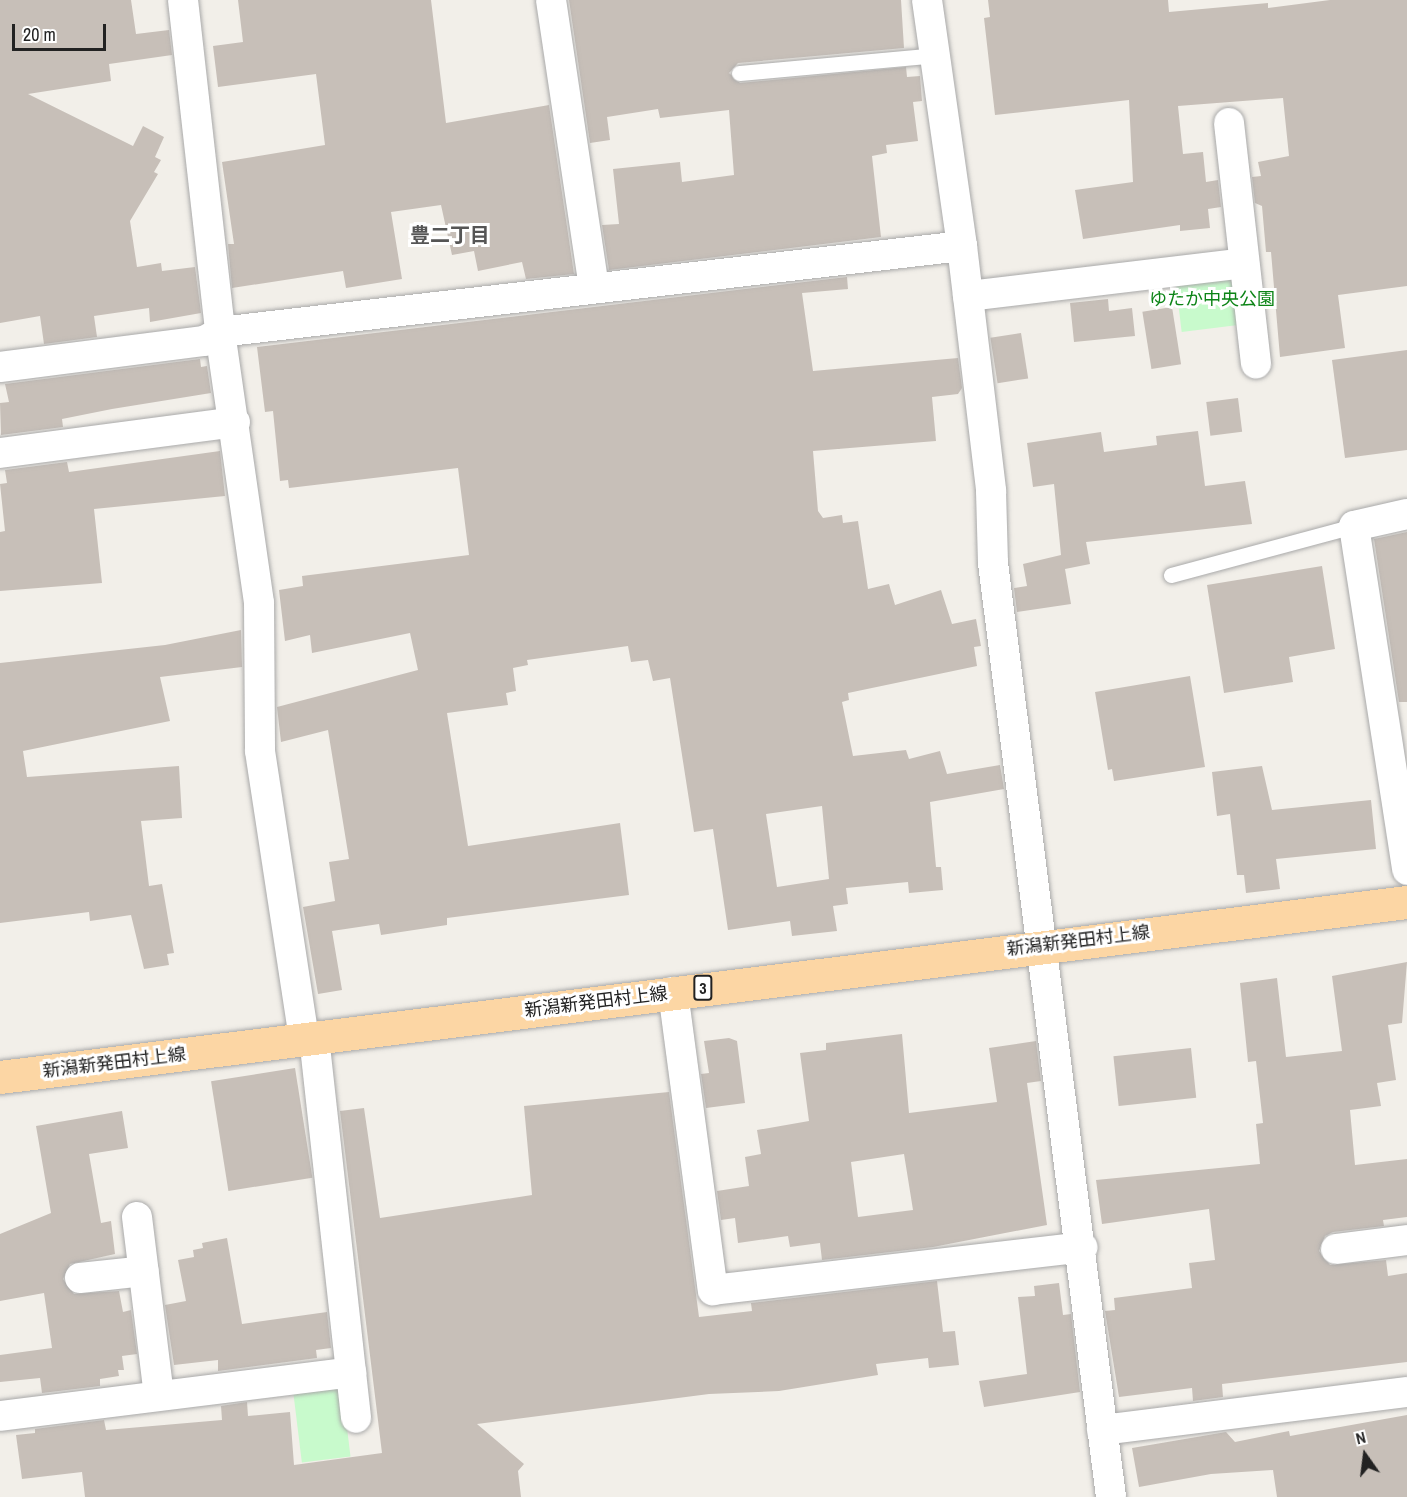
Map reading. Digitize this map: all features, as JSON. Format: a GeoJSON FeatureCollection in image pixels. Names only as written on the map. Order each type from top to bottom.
{"type":"FeatureCollection","features":[{"type":"Feature","properties":{"kind":"main road","name":"新潟新発田村上線"},"geometry":{"type":"LineString","coordinates":[[0,1077],[1044,944],[1407,902]]}},
{"type":"Feature","properties":{"kind":"street"},"geometry":{"type":"LineString","coordinates":[[183,0],[220,332],[235,422],[259,603],[260,751],[309,1038],[356,1418]]}},
{"type":"Feature","properties":{"kind":"street"},"geometry":{"type":"LineString","coordinates":[[551,0],[594,288]]}},
{"type":"Feature","properties":{"kind":"street"},"geometry":{"type":"LineString","coordinates":[[927,0],[962,246],[991,490],[993,563],[1083,1247],[1111,1497]]}},
{"type":"Feature","properties":{"kind":"street"},"geometry":{"type":"LineString","coordinates":[[1229,123],[1256,363]]}},
{"type":"Feature","properties":{"kind":"street"},"geometry":{"type":"LineString","coordinates":[[0,367],[204,341],[220,332],[962,246]]}},
{"type":"Feature","properties":{"kind":"street"},"geometry":{"type":"LineString","coordinates":[[968,296],[1244,263]]}},
{"type":"Feature","properties":{"kind":"street"},"geometry":{"type":"LineString","coordinates":[[0,453],[235,422]]}},
{"type":"Feature","properties":{"kind":"street"},"geometry":{"type":"LineString","coordinates":[[1407,514],[1354,526],[1407,870]]}},
{"type":"Feature","properties":{"kind":"street"},"geometry":{"type":"LineString","coordinates":[[673,992],[713,1290],[1083,1247]]}},
{"type":"Feature","properties":{"kind":"street"},"geometry":{"type":"LineString","coordinates":[[138,1217],[159,1395]]}},
{"type":"Feature","properties":{"kind":"street"},"geometry":{"type":"LineString","coordinates":[[1336,1249],[1407,1240]]}},
{"type":"Feature","properties":{"kind":"street"},"geometry":{"type":"LineString","coordinates":[[80,1278],[144,1270]]}},
{"type":"Feature","properties":{"kind":"street"},"geometry":{"type":"LineString","coordinates":[[0,1416],[351,1372]]}},
{"type":"Feature","properties":{"kind":"street"},"geometry":{"type":"LineString","coordinates":[[1102,1430],[1407,1392]]}},
{"type":"Feature","properties":{"kind":"lane"},"geometry":{"type":"LineString","coordinates":[[740,73],[934,55]]}},
{"type":"Feature","properties":{"kind":"lane"},"geometry":{"type":"LineString","coordinates":[[1171,574],[1354,526]]}},
{"type":"Feature","properties":{"kind":"green space","name":"ゆたか中央公園"},"geometry":{"type":"Polygon","coordinates":[[[1243,265],[1250,324],[1182,332],[1175,273],[1243,265]]]}},
{"type":"Feature","properties":{"kind":"green space"},"geometry":{"type":"Polygon","coordinates":[[[341,1379],[351,1456],[302,1462],[292,1385],[341,1379]]]}},
{"type":"Feature","properties":{"kind":"building"},"geometry":{"type":"Polygon","coordinates":[[[0,0],[131,0],[136,34],[169,30],[172,55],[109,64],[111,81],[28,94],[133,146],[143,126],[164,137],[155,157],[161,160],[154,172],[158,174],[130,221],[137,267],[161,263],[162,271],[195,267],[201,313],[150,322],[149,308],[94,316],[97,337],[44,344],[40,316],[0,323],[0,0]]]}},
{"type":"Feature","properties":{"kind":"building"},"geometry":{"type":"Polygon","coordinates":[[[238,0],[431,0],[446,123],[549,105],[574,274],[526,279],[522,262],[478,271],[474,251],[452,255],[441,205],[391,212],[402,279],[346,288],[343,271],[232,288],[228,244],[234,244],[222,162],[325,145],[316,74],[218,87],[213,46],[243,42],[238,0]]]}},
{"type":"Feature","properties":{"kind":"building"},"geometry":{"type":"Polygon","coordinates":[[[569,0],[901,0],[904,48],[738,63],[729,73],[740,83],[906,67],[907,77],[920,76],[922,101],[913,102],[918,141],[886,145],[887,153],[872,156],[881,237],[609,270],[602,225],[619,224],[613,169],[680,162],[682,182],[734,175],[729,110],[660,118],[658,109],[607,117],[610,140],[590,143],[569,0]]]}},
{"type":"Feature","properties":{"kind":"building"},"geometry":{"type":"Polygon","coordinates":[[[988,0],[1168,0],[1169,12],[1268,3],[1268,8],[1330,0],[1407,0],[1407,286],[1338,295],[1345,348],[1280,357],[1271,252],[1266,252],[1262,206],[1255,203],[1252,177],[1261,176],[1258,162],[1289,156],[1283,98],[1178,106],[1183,154],[1203,152],[1206,182],[1218,180],[1221,207],[1208,209],[1210,228],[1180,231],[1180,225],[1083,239],[1075,190],[1133,182],[1129,100],[995,115],[984,18],[990,17],[988,0]]]}},
{"type":"Feature","properties":{"kind":"building"},"geometry":{"type":"Polygon","coordinates":[[[847,277],[848,289],[802,293],[813,371],[958,358],[962,388],[958,394],[932,397],[936,441],[813,451],[818,511],[823,518],[842,515],[843,523],[858,521],[868,589],[889,584],[895,605],[941,590],[952,624],[976,619],[981,646],[974,647],[977,666],[848,693],[849,700],[842,702],[853,756],[906,750],[909,759],[940,751],[947,774],[1000,765],[1004,789],[930,802],[936,867],[941,867],[943,890],[909,893],[908,882],[846,888],[848,904],[833,906],[837,931],[792,936],[790,921],[728,930],[713,829],[694,832],[670,678],[653,681],[648,660],[631,662],[628,646],[527,660],[528,665],[513,668],[516,691],[506,693],[508,705],[447,713],[468,846],[620,823],[629,895],[447,918],[447,925],[381,935],[379,924],[332,931],[342,990],[318,994],[303,907],[335,901],[329,862],[349,859],[328,730],[281,742],[277,707],[418,670],[410,633],[312,653],[310,635],[285,641],[279,590],[303,586],[302,576],[469,555],[458,468],[289,488],[288,480],[280,481],[273,411],[265,412],[257,347],[847,277]],[[822,806],[766,814],[777,887],[829,879],[822,806]]]}},
{"type":"Feature","properties":{"kind":"building"},"geometry":{"type":"Polygon","coordinates":[[[1108,299],[1109,311],[1132,308],[1135,336],[1074,342],[1070,303],[1108,299]]]}},
{"type":"Feature","properties":{"kind":"building"},"geometry":{"type":"Polygon","coordinates":[[[1172,307],[1181,364],[1151,369],[1142,312],[1172,307]]]}},
{"type":"Feature","properties":{"kind":"building"},"geometry":{"type":"Polygon","coordinates":[[[1021,333],[1028,378],[998,383],[990,338],[1021,333]]]}},
{"type":"Feature","properties":{"kind":"building"},"geometry":{"type":"Polygon","coordinates":[[[1407,350],[1407,450],[1345,458],[1332,360],[1407,350]]]}},
{"type":"Feature","properties":{"kind":"building"},"geometry":{"type":"Polygon","coordinates":[[[200,359],[201,367],[207,366],[211,393],[62,419],[63,427],[1,435],[0,403],[9,402],[5,384],[200,359]]]}},
{"type":"Feature","properties":{"kind":"building"},"geometry":{"type":"Polygon","coordinates":[[[1238,398],[1242,432],[1210,436],[1206,402],[1238,398]]]}},
{"type":"Feature","properties":{"kind":"building"},"geometry":{"type":"Polygon","coordinates":[[[1198,431],[1205,486],[1245,481],[1252,524],[1086,542],[1090,564],[1065,569],[1071,604],[1017,612],[1014,588],[1027,586],[1023,564],[1061,555],[1054,484],[1033,487],[1027,443],[1101,432],[1104,452],[1157,445],[1156,436],[1198,431]]]}},
{"type":"Feature","properties":{"kind":"building"},"geometry":{"type":"Polygon","coordinates":[[[220,451],[225,496],[94,509],[102,583],[0,591],[0,532],[5,531],[0,484],[7,483],[5,470],[67,462],[69,472],[220,451]]]}},
{"type":"Feature","properties":{"kind":"building"},"geometry":{"type":"Polygon","coordinates":[[[1407,532],[1407,702],[1399,702],[1374,539],[1407,532]]]}},
{"type":"Feature","properties":{"kind":"building"},"geometry":{"type":"Polygon","coordinates":[[[1322,566],[1335,649],[1289,657],[1293,682],[1224,693],[1207,585],[1322,566]]]}},
{"type":"Feature","properties":{"kind":"building"},"geometry":{"type":"Polygon","coordinates":[[[241,630],[242,667],[160,677],[170,721],[23,751],[27,777],[179,766],[182,818],[141,821],[149,886],[162,884],[174,953],[167,954],[169,965],[144,969],[131,915],[90,921],[89,912],[0,923],[0,663],[165,645],[241,630]]]}},
{"type":"Feature","properties":{"kind":"building"},"geometry":{"type":"Polygon","coordinates":[[[1190,676],[1205,767],[1114,781],[1112,769],[1108,770],[1095,692],[1190,676]]]}},
{"type":"Feature","properties":{"kind":"building"},"geometry":{"type":"Polygon","coordinates":[[[1262,766],[1272,810],[1371,800],[1376,849],[1276,859],[1280,889],[1246,893],[1244,875],[1237,875],[1230,814],[1217,816],[1212,772],[1262,766]]]}},
{"type":"Feature","properties":{"kind":"building"},"geometry":{"type":"Polygon","coordinates":[[[1407,962],[1402,1023],[1388,1025],[1396,1080],[1377,1083],[1381,1106],[1350,1110],[1355,1165],[1407,1159],[1407,1217],[1383,1220],[1384,1226],[1333,1232],[1325,1236],[1319,1251],[1330,1265],[1386,1260],[1388,1276],[1407,1273],[1407,1362],[1222,1384],[1223,1397],[1193,1401],[1192,1388],[1119,1397],[1105,1311],[1115,1310],[1114,1298],[1192,1288],[1189,1263],[1215,1260],[1209,1209],[1102,1224],[1096,1180],[1260,1164],[1256,1124],[1263,1123],[1256,1061],[1248,1062],[1240,983],[1277,978],[1286,1057],[1342,1051],[1332,976],[1407,962]]]}},
{"type":"Feature","properties":{"kind":"building"},"geometry":{"type":"Polygon","coordinates":[[[902,1034],[909,1113],[997,1102],[989,1048],[1036,1041],[1041,1081],[1027,1083],[1047,1225],[933,1247],[822,1260],[820,1243],[790,1247],[788,1236],[738,1243],[735,1218],[721,1220],[717,1191],[749,1186],[745,1157],[761,1154],[757,1130],[809,1121],[800,1053],[826,1050],[826,1043],[902,1034]],[[904,1154],[851,1162],[858,1217],[913,1210],[904,1154]]]}},
{"type":"Feature","properties":{"kind":"building"},"geometry":{"type":"Polygon","coordinates":[[[729,1038],[737,1041],[745,1103],[706,1108],[701,1074],[709,1073],[704,1041],[729,1038]]]}},
{"type":"Feature","properties":{"kind":"building"},"geometry":{"type":"Polygon","coordinates":[[[1191,1048],[1196,1098],[1119,1106],[1113,1056],[1191,1048]]]}},
{"type":"Feature","properties":{"kind":"building"},"geometry":{"type":"Polygon","coordinates":[[[295,1068],[312,1178],[228,1191],[211,1081],[295,1068]]]}},
{"type":"Feature","properties":{"kind":"building"},"geometry":{"type":"Polygon","coordinates":[[[669,1092],[699,1317],[752,1311],[751,1303],[937,1281],[943,1332],[955,1331],[959,1365],[929,1368],[928,1358],[876,1364],[878,1375],[779,1391],[709,1394],[477,1424],[524,1464],[518,1471],[521,1497],[85,1497],[82,1472],[22,1479],[16,1435],[35,1433],[35,1429],[104,1420],[106,1430],[222,1420],[221,1406],[247,1402],[248,1416],[290,1412],[294,1465],[382,1453],[340,1111],[364,1108],[380,1218],[532,1195],[524,1106],[669,1092]]]}},
{"type":"Feature","properties":{"kind":"building"},"geometry":{"type":"Polygon","coordinates":[[[122,1111],[128,1148],[89,1154],[101,1223],[111,1221],[115,1254],[70,1264],[63,1279],[74,1294],[119,1291],[123,1312],[131,1310],[137,1354],[122,1356],[124,1370],[118,1370],[119,1376],[100,1379],[100,1386],[42,1393],[40,1378],[0,1382],[0,1355],[52,1348],[44,1293],[0,1301],[0,1234],[51,1213],[36,1126],[122,1111]]]}},
{"type":"Feature","properties":{"kind":"building"},"geometry":{"type":"Polygon","coordinates":[[[227,1238],[242,1324],[327,1312],[331,1348],[316,1350],[317,1358],[218,1371],[218,1360],[174,1365],[165,1305],[186,1301],[178,1260],[194,1257],[193,1250],[203,1248],[202,1243],[227,1238]]]}},
{"type":"Feature","properties":{"kind":"building"},"geometry":{"type":"Polygon","coordinates":[[[1059,1283],[1063,1315],[1071,1314],[1080,1392],[984,1407],[979,1381],[1027,1374],[1018,1297],[1035,1296],[1034,1286],[1059,1283]]]}},
{"type":"Feature","properties":{"kind":"building"},"geometry":{"type":"Polygon","coordinates":[[[1407,1415],[1407,1497],[1277,1497],[1273,1470],[1211,1474],[1139,1487],[1132,1448],[1226,1432],[1235,1442],[1289,1431],[1290,1436],[1407,1415]]]}},
{"type":"Feature","properties":{"kind":"district","name":"豊二丁目"},"geometry":{"type":"Point","coordinates":[450,234]}}]}
